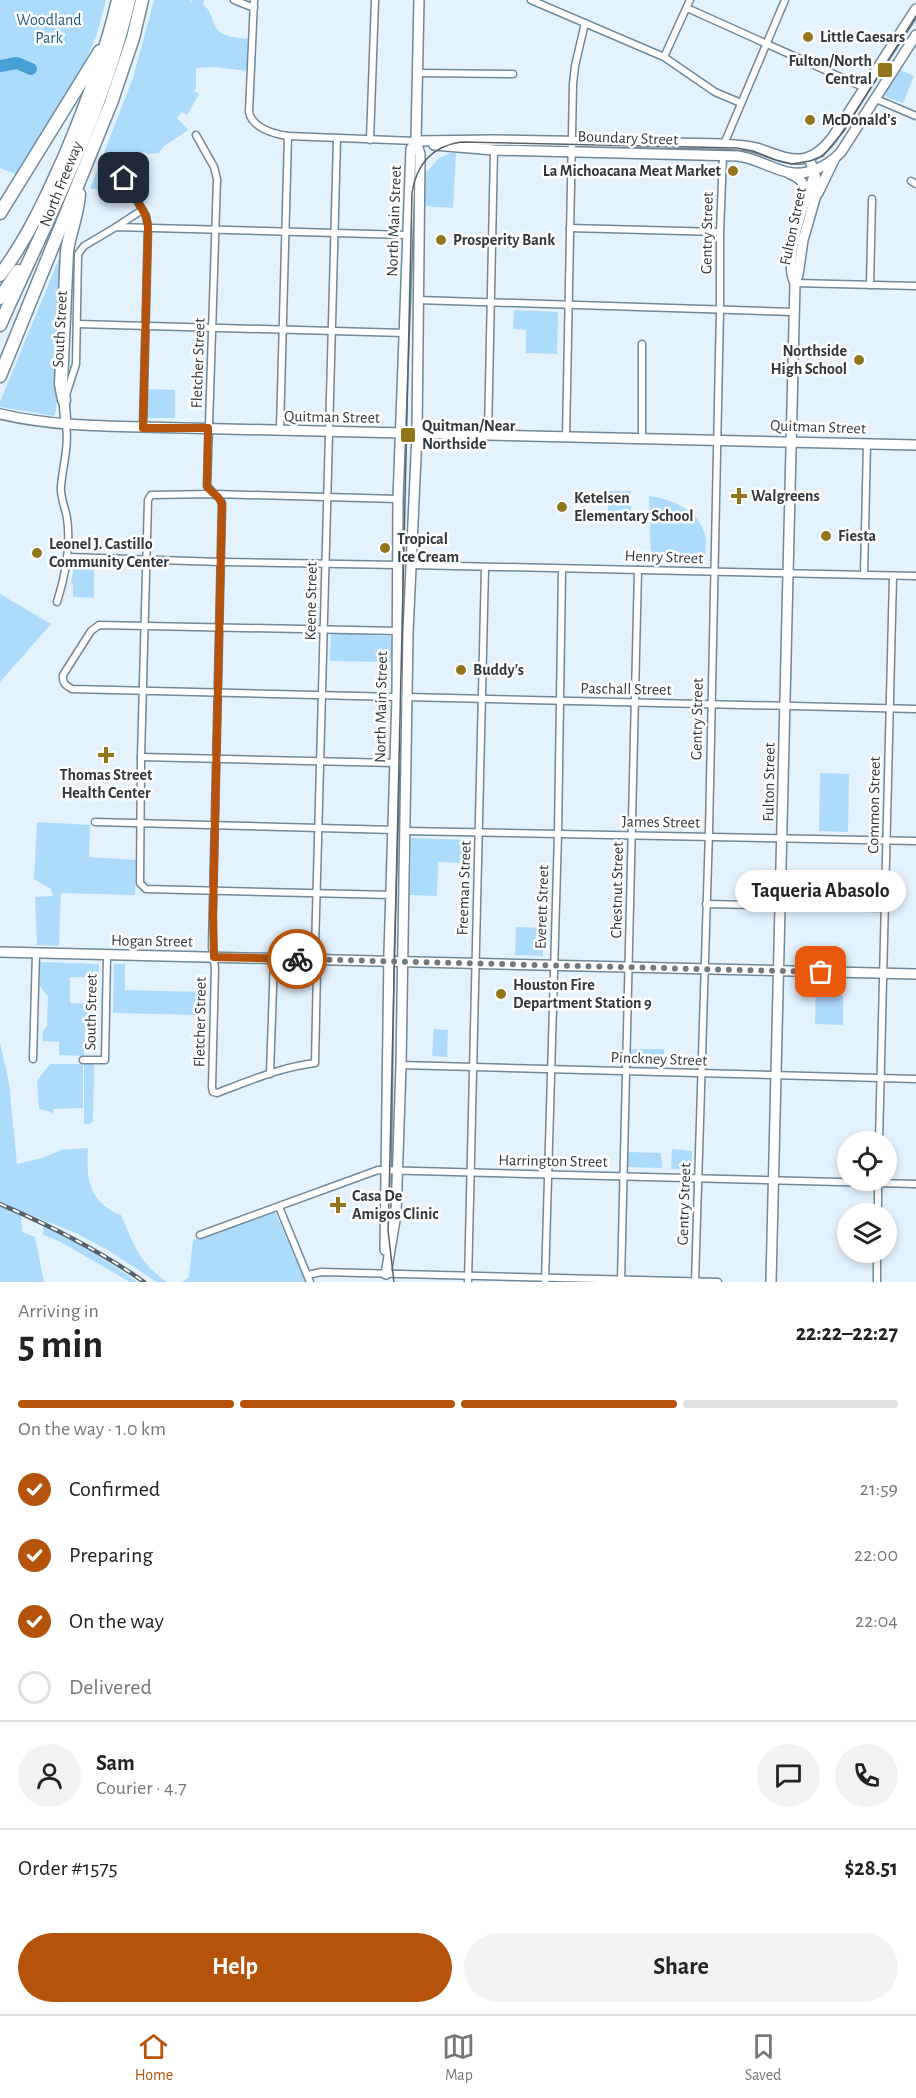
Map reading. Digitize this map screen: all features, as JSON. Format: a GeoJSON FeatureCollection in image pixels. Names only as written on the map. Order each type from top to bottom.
{"type":"FeatureCollection","features":[{"type":"Feature","properties":{"kind":"highway","name":"North Freeway"},"geometry":{"type":"LineString","coordinates":[[0,275],[32,226],[60,165],[90,94],[118,0]]}},
{"type":"Feature","properties":{"kind":"highway","name":"North Freeway"},"geometry":{"type":"LineString","coordinates":[[5,299],[61,191],[109,73],[129,0]]}},
{"type":"Feature","properties":{"kind":"highway","name":"North Freeway"},"geometry":{"type":"LineString","coordinates":[[0,376],[119,82],[142,0]]}},
{"type":"Feature","properties":{"kind":"highway"},"geometry":{"type":"LineString","coordinates":[[0,213],[108,38]]}},
{"type":"Feature","properties":{"kind":"highway"},"geometry":{"type":"LineString","coordinates":[[64,400],[61,384],[67,251],[70,231],[78,209],[80,180]]}},
{"type":"Feature","properties":{"kind":"highway"},"geometry":{"type":"LineString","coordinates":[[0,316],[5,299]]}},
{"type":"Feature","properties":{"kind":"highway"},"geometry":{"type":"LineString","coordinates":[[0,325],[5,299]]}},
{"type":"Feature","properties":{"kind":"main road","name":"North Main Street"},"geometry":{"type":"LineString","coordinates":[[386,1278],[389,962],[395,763],[411,565],[417,434],[420,154],[416,141],[419,0]]}},
{"type":"Feature","properties":{"kind":"main road"},"geometry":{"type":"LineString","coordinates":[[809,158],[827,144],[916,9]]}},
{"type":"Feature","properties":{"kind":"main road"},"geometry":{"type":"LineString","coordinates":[[816,195],[834,160],[913,48],[916,35]]}},
{"type":"Feature","properties":{"kind":"main road","name":"Boundary Street"},"geometry":{"type":"LineString","coordinates":[[416,141],[494,140],[745,157],[788,173],[814,173],[834,160]]}},
{"type":"Feature","properties":{"kind":"main road","name":"North Main Street"},"geometry":{"type":"LineString","coordinates":[[386,1278],[396,1214],[401,1065],[405,831],[398,631],[398,499],[411,149],[416,141]]}},
{"type":"Feature","properties":{"kind":"main road","name":"Boundary Street"},"geometry":{"type":"LineString","coordinates":[[416,141],[433,145],[494,150],[572,146],[724,144],[755,148],[785,159],[809,158]]}},
{"type":"Feature","properties":{"kind":"main road","name":"Fulton Street"},"geometry":{"type":"LineString","coordinates":[[798,238],[816,195],[818,181],[809,158]]}},
{"type":"Feature","properties":{"kind":"main road"},"geometry":{"type":"LineString","coordinates":[[788,173],[798,177],[804,185],[804,202]]}},
{"type":"Feature","properties":{"kind":"main road","name":"Fulton Street"},"geometry":{"type":"LineString","coordinates":[[771,1282],[795,283],[791,276],[804,202],[814,173]]}},
{"type":"Feature","properties":{"kind":"main road","name":"South Street"},"geometry":{"type":"LineString","coordinates":[[64,400],[66,425]]}},
{"type":"Feature","properties":{"kind":"main road","name":"Quitman Street"},"geometry":{"type":"LineString","coordinates":[[0,414],[66,425],[143,428],[916,445]]}},
{"type":"Feature","properties":{"kind":"main road","name":"Hogan Street"},"geometry":{"type":"LineString","coordinates":[[5,952],[916,974]]}},
{"type":"Feature","properties":{"kind":"street"},"geometry":{"type":"LineString","coordinates":[[234,0],[254,8],[254,0]]}},
{"type":"Feature","properties":{"kind":"street"},"geometry":{"type":"LineString","coordinates":[[370,140],[375,0]]}},
{"type":"Feature","properties":{"kind":"street"},"geometry":{"type":"LineString","coordinates":[[531,0],[664,57],[715,92],[741,102]]}},
{"type":"Feature","properties":{"kind":"street"},"geometry":{"type":"LineString","coordinates":[[664,57],[690,0]]}},
{"type":"Feature","properties":{"kind":"street"},"geometry":{"type":"LineString","coordinates":[[724,144],[785,0]]}},
{"type":"Feature","properties":{"kind":"street","name":"Boundary Street"},"geometry":{"type":"LineString","coordinates":[[254,8],[250,114],[255,123],[277,135],[416,141]]}},
{"type":"Feature","properties":{"kind":"street"},"geometry":{"type":"LineString","coordinates":[[687,8],[865,88]]}},
{"type":"Feature","properties":{"kind":"street"},"geometry":{"type":"LineString","coordinates":[[566,436],[575,66],[585,23]]}},
{"type":"Feature","properties":{"kind":"street"},"geometry":{"type":"LineString","coordinates":[[418,73],[513,74]]}},
{"type":"Feature","properties":{"kind":"street"},"geometry":{"type":"LineString","coordinates":[[876,99],[916,116]]}},
{"type":"Feature","properties":{"kind":"street","name":"Fletcher Street"},"geometry":{"type":"LineString","coordinates":[[196,135],[216,172],[207,486],[220,498],[222,504],[213,892],[212,1087],[215,1093],[270,1074]]}},
{"type":"Feature","properties":{"kind":"street"},"geometry":{"type":"LineString","coordinates":[[280,430],[288,136]]}},
{"type":"Feature","properties":{"kind":"street","name":"Keene Street"},"geometry":{"type":"LineString","coordinates":[[270,1074],[298,1065],[315,1063],[328,432],[337,139]]}},
{"type":"Feature","properties":{"kind":"street"},"geometry":{"type":"LineString","coordinates":[[488,434],[494,150]]}},
{"type":"Feature","properties":{"kind":"street","name":"Gentry Street"},"geometry":{"type":"LineString","coordinates":[[695,1282],[718,440],[723,156]]}},
{"type":"Feature","properties":{"kind":"street"},"geometry":{"type":"LineString","coordinates":[[124,178],[146,216],[148,227],[143,428]]}},
{"type":"Feature","properties":{"kind":"street"},"geometry":{"type":"LineString","coordinates":[[870,285],[872,199]]}},
{"type":"Feature","properties":{"kind":"street"},"geometry":{"type":"LineString","coordinates":[[116,227],[142,210]]}},
{"type":"Feature","properties":{"kind":"street"},"geometry":{"type":"LineString","coordinates":[[116,227],[408,235]]}},
{"type":"Feature","properties":{"kind":"street","name":"South Street"},"geometry":{"type":"LineString","coordinates":[[64,400],[76,364],[78,254],[84,246],[116,227]]}},
{"type":"Feature","properties":{"kind":"street"},"geometry":{"type":"LineString","coordinates":[[570,228],[720,232]]}},
{"type":"Feature","properties":{"kind":"street"},"geometry":{"type":"LineString","coordinates":[[795,283],[916,286]]}},
{"type":"Feature","properties":{"kind":"street"},"geometry":{"type":"LineString","coordinates":[[418,300],[794,312]]}},
{"type":"Feature","properties":{"kind":"street"},"geometry":{"type":"LineString","coordinates":[[77,324],[405,333]]}},
{"type":"Feature","properties":{"kind":"street"},"geometry":{"type":"LineString","coordinates":[[642,344],[642,438]]}},
{"type":"Feature","properties":{"kind":"street","name":"South Street"},"geometry":{"type":"LineString","coordinates":[[57,602],[66,575],[68,557],[67,517],[61,488],[67,442],[66,425]]}},
{"type":"Feature","properties":{"kind":"street"},"geometry":{"type":"LineString","coordinates":[[864,575],[867,444]]}},
{"type":"Feature","properties":{"kind":"street"},"geometry":{"type":"LineString","coordinates":[[392,895],[149,890],[140,884],[139,823],[148,500],[151,495],[214,494],[398,499]]}},
{"type":"Feature","properties":{"kind":"street"},"geometry":{"type":"LineString","coordinates":[[68,557],[398,565]]}},
{"type":"Feature","properties":{"kind":"street","name":"Henry Street"},"geometry":{"type":"LineString","coordinates":[[411,565],[916,576]]}},
{"type":"Feature","properties":{"kind":"street","name":"Freeman Street"},"geometry":{"type":"LineString","coordinates":[[468,1279],[485,567]]}},
{"type":"Feature","properties":{"kind":"street","name":"Everett Street"},"geometry":{"type":"LineString","coordinates":[[546,1280],[558,834],[562,569]]}},
{"type":"Feature","properties":{"kind":"street","name":"Chestnut Street"},"geometry":{"type":"LineString","coordinates":[[622,1281],[638,570]]}},
{"type":"Feature","properties":{"kind":"street","name":"Common Street"},"geometry":{"type":"LineString","coordinates":[[879,1131],[893,576]]}},
{"type":"Feature","properties":{"kind":"street","name":"Paschall Street"},"geometry":{"type":"LineString","coordinates":[[145,625],[105,624],[95,627],[63,675],[66,686],[72,689],[218,694],[916,709]]}},
{"type":"Feature","properties":{"kind":"street"},"geometry":{"type":"LineString","coordinates":[[145,625],[398,631]]}},
{"type":"Feature","properties":{"kind":"street"},"geometry":{"type":"LineString","coordinates":[[141,757],[395,763]]}},
{"type":"Feature","properties":{"kind":"street"},"geometry":{"type":"LineString","coordinates":[[95,822],[394,830]]}},
{"type":"Feature","properties":{"kind":"street","name":"James Street"},"geometry":{"type":"LineString","coordinates":[[405,831],[916,841]]}},
{"type":"Feature","properties":{"kind":"street"},"geometry":{"type":"LineString","coordinates":[[706,904],[885,908]]}},
{"type":"Feature","properties":{"kind":"street"},"geometry":{"type":"LineString","coordinates":[[33,1059],[36,953]]}},
{"type":"Feature","properties":{"kind":"street","name":"South Street"},"geometry":{"type":"LineString","coordinates":[[83,1060],[105,1060],[107,956]]}},
{"type":"Feature","properties":{"kind":"street"},"geometry":{"type":"LineString","coordinates":[[270,1074],[274,959]]}},
{"type":"Feature","properties":{"kind":"street","name":"Pinckney Street"},"geometry":{"type":"LineString","coordinates":[[401,1065],[916,1079]]}},
{"type":"Feature","properties":{"kind":"street","name":"Harrington Street"},"geometry":{"type":"LineString","coordinates":[[200,1234],[279,1207],[371,1171],[837,1181]]}},
{"type":"Feature","properties":{"kind":"street","name":"Harrington Street"},"geometry":{"type":"LineString","coordinates":[[897,1183],[916,1184]]}},
{"type":"Feature","properties":{"kind":"street"},"geometry":{"type":"LineString","coordinates":[[279,1207],[310,1282]]}},
{"type":"Feature","properties":{"kind":"street"},"geometry":{"type":"LineString","coordinates":[[877,1263],[877,1282]]}},
{"type":"Feature","properties":{"kind":"street"},"geometry":{"type":"LineString","coordinates":[[308,1275],[321,1272],[386,1278],[718,1282]]}},
{"type":"Feature","properties":{"kind":"green space","name":"Woodland Park"},"geometry":{"type":"Polygon","coordinates":[[[0,0],[106,0],[96,37],[72,90],[20,176],[0,168],[0,0]]]}},
{"type":"Feature","properties":{"kind":"green space"},"geometry":{"type":"Polygon","coordinates":[[[154,0],[190,0],[192,2],[193,0],[204,0],[203,5],[207,8],[219,32],[248,39],[248,71],[214,67],[196,68],[194,91],[199,94],[187,115],[182,112],[177,118],[188,130],[164,146],[159,153],[143,152],[126,169],[119,171],[107,186],[101,189],[90,189],[133,78],[154,0]]]}},
{"type":"Feature","properties":{"kind":"green space"},"geometry":{"type":"Polygon","coordinates":[[[900,70],[914,76],[903,103],[886,97],[885,91],[900,70]]]}},
{"type":"Feature","properties":{"kind":"green space"},"geometry":{"type":"Polygon","coordinates":[[[456,151],[453,208],[425,206],[426,173],[439,158],[456,151]]]}},
{"type":"Feature","properties":{"kind":"green space"},"geometry":{"type":"Polygon","coordinates":[[[61,254],[56,411],[54,416],[0,407],[0,402],[61,254]]]}},
{"type":"Feature","properties":{"kind":"green space"},"geometry":{"type":"Polygon","coordinates":[[[514,310],[558,312],[557,354],[526,353],[526,330],[513,329],[514,310]]]}},
{"type":"Feature","properties":{"kind":"green space"},"geometry":{"type":"Polygon","coordinates":[[[146,389],[175,390],[175,418],[146,418],[146,389]]]}},
{"type":"Feature","properties":{"kind":"green space"},"geometry":{"type":"Polygon","coordinates":[[[608,491],[631,491],[631,521],[608,520],[608,491]]]}},
{"type":"Feature","properties":{"kind":"green space"},"geometry":{"type":"Polygon","coordinates":[[[649,496],[675,503],[691,512],[702,526],[705,535],[705,560],[651,557],[649,496]]]}},
{"type":"Feature","properties":{"kind":"green space"},"geometry":{"type":"Polygon","coordinates":[[[74,565],[94,567],[94,598],[73,597],[73,584],[71,583],[74,565]]]}},
{"type":"Feature","properties":{"kind":"green space"},"geometry":{"type":"Polygon","coordinates":[[[0,594],[51,624],[0,682],[0,594]]]}},
{"type":"Feature","properties":{"kind":"green space"},"geometry":{"type":"Polygon","coordinates":[[[331,633],[390,636],[393,639],[391,662],[330,661],[331,633]]]}},
{"type":"Feature","properties":{"kind":"green space"},"geometry":{"type":"Polygon","coordinates":[[[820,773],[849,774],[848,832],[819,831],[820,773]]]}},
{"type":"Feature","properties":{"kind":"green space"},"geometry":{"type":"Polygon","coordinates":[[[37,822],[90,825],[89,857],[136,860],[135,895],[61,893],[59,946],[37,945],[35,897],[53,896],[51,889],[34,879],[37,822]]]}},
{"type":"Feature","properties":{"kind":"green space"},"geometry":{"type":"Polygon","coordinates":[[[411,838],[468,840],[468,863],[438,862],[437,896],[410,895],[411,838]]]}},
{"type":"Feature","properties":{"kind":"green space"},"geometry":{"type":"Polygon","coordinates":[[[516,927],[543,928],[543,956],[515,955],[516,927]]]}},
{"type":"Feature","properties":{"kind":"green space"},"geometry":{"type":"Polygon","coordinates":[[[40,962],[99,964],[99,978],[70,977],[70,1003],[98,1004],[98,1021],[85,1021],[84,1056],[59,1055],[59,1042],[42,1041],[43,1031],[47,1026],[48,997],[40,986],[40,962]]]}},
{"type":"Feature","properties":{"kind":"green space"},"geometry":{"type":"Polygon","coordinates":[[[114,964],[125,964],[125,990],[202,992],[202,1015],[113,1013],[114,964]]]}},
{"type":"Feature","properties":{"kind":"green space"},"geometry":{"type":"Polygon","coordinates":[[[816,981],[841,981],[843,1025],[815,1024],[816,981]]]}},
{"type":"Feature","properties":{"kind":"green space"},"geometry":{"type":"Polygon","coordinates":[[[434,1029],[448,1030],[447,1057],[432,1056],[434,1029]]]}},
{"type":"Feature","properties":{"kind":"green space"},"geometry":{"type":"Polygon","coordinates":[[[0,1043],[9,1083],[17,1164],[42,1158],[61,1150],[88,1148],[89,1180],[96,1197],[110,1210],[121,1215],[144,1260],[167,1282],[157,1282],[78,1234],[21,1211],[22,1232],[35,1237],[44,1282],[0,1282],[0,1043]]]}},
{"type":"Feature","properties":{"kind":"green space"},"geometry":{"type":"Polygon","coordinates":[[[630,1049],[664,1049],[664,1067],[634,1066],[634,1063],[630,1063],[630,1049]]]}},
{"type":"Feature","properties":{"kind":"green space"},"geometry":{"type":"Polygon","coordinates":[[[84,1063],[92,1063],[94,1066],[93,1121],[90,1124],[84,1124],[84,1063]]]}},
{"type":"Feature","properties":{"kind":"green space"},"geometry":{"type":"Polygon","coordinates":[[[50,1064],[83,1064],[83,1108],[53,1109],[53,1115],[51,1112],[39,1109],[37,1081],[50,1064]]]}},
{"type":"Feature","properties":{"kind":"green space"},"geometry":{"type":"Polygon","coordinates":[[[672,1149],[692,1151],[691,1169],[671,1169],[672,1149]]]}},
{"type":"Feature","properties":{"kind":"green space"},"geometry":{"type":"Polygon","coordinates":[[[627,1153],[661,1153],[662,1168],[627,1167],[627,1153]]]}},
{"type":"Feature","properties":{"kind":"green space"},"geometry":{"type":"Polygon","coordinates":[[[275,1212],[306,1282],[182,1282],[189,1277],[193,1240],[275,1212]]]}},
{"type":"Feature","properties":{"kind":"green space"},"geometry":{"type":"Polygon","coordinates":[[[43,1226],[85,1247],[138,1282],[130,1282],[59,1241],[43,1235],[43,1226]]]}},
{"type":"Feature","properties":{"kind":"waterway"},"geometry":{"type":"LineString","coordinates":[[0,66],[17,63],[31,69]]}},
{"type":"Feature","properties":{"kind":"tram line"},"geometry":{"type":"LineString","coordinates":[[394,1282],[388,1230],[412,193],[417,174],[427,158],[442,148],[461,142],[737,148],[792,164],[810,161],[823,156],[843,132],[916,16]]}},
{"type":"Feature","properties":{"kind":"railway"},"geometry":{"type":"LineString","coordinates":[[0,1204],[74,1239],[110,1259],[144,1282]]}},
{"type":"Feature","properties":{"kind":"way so far"},"geometry":{"type":"LineString","coordinates":[[297,959],[821,972]]}},
{"type":"Feature","properties":{"kind":"place","name":"Little Caesars"},"geometry":{"type":"Point","coordinates":[808,37]}},
{"type":"Feature","properties":{"kind":"place","name":"Fulton/North Central"},"geometry":{"type":"Point","coordinates":[885,70]}},
{"type":"Feature","properties":{"kind":"place","name":"McDonald's"},"geometry":{"type":"Point","coordinates":[810,120]}},
{"type":"Feature","properties":{"kind":"place","name":"La Michoacana Meat Market"},"geometry":{"type":"Point","coordinates":[733,171]}},
{"type":"Feature","properties":{"kind":"place","name":"Prosperity Bank"},"geometry":{"type":"Point","coordinates":[441,240]}},
{"type":"Feature","properties":{"kind":"place","name":"Northside High School"},"geometry":{"type":"Point","coordinates":[859,360]}},
{"type":"Feature","properties":{"kind":"place","name":"Quitman/Near Northside"},"geometry":{"type":"Point","coordinates":[408,435]}},
{"type":"Feature","properties":{"kind":"place","name":"Walgreens"},"geometry":{"type":"Point","coordinates":[739,496]}},
{"type":"Feature","properties":{"kind":"place","name":"Ketelsen Elementary School"},"geometry":{"type":"Point","coordinates":[562,507]}},
{"type":"Feature","properties":{"kind":"place","name":"Fiesta"},"geometry":{"type":"Point","coordinates":[826,536]}},
{"type":"Feature","properties":{"kind":"place","name":"Tropical Ice Cream"},"geometry":{"type":"Point","coordinates":[385,548]}},
{"type":"Feature","properties":{"kind":"place","name":"Leonel J. Castillo Community Center"},"geometry":{"type":"Point","coordinates":[37,553]}},
{"type":"Feature","properties":{"kind":"place","name":"Buddy's"},"geometry":{"type":"Point","coordinates":[461,670]}},
{"type":"Feature","properties":{"kind":"place","name":"Thomas Street Health Center"},"geometry":{"type":"Point","coordinates":[106,755]}},
{"type":"Feature","properties":{"kind":"place","name":"Taqueria Abasolo"},"geometry":{"type":"Point","coordinates":[821,972]}},
{"type":"Feature","properties":{"kind":"place","name":"Houston Fire Department Station 9"},"geometry":{"type":"Point","coordinates":[501,994]}},
{"type":"Feature","properties":{"kind":"place","name":"Casa De Amigos Clinic"},"geometry":{"type":"Point","coordinates":[338,1205]}},
{"type":"Feature","properties":{"kind":"route"},"geometry":{"type":"LineString","coordinates":[[124,178],[146,216],[148,227],[143,428],[208,428],[207,486],[220,498],[222,504],[212,947],[214,957],[297,959]]}}]}
